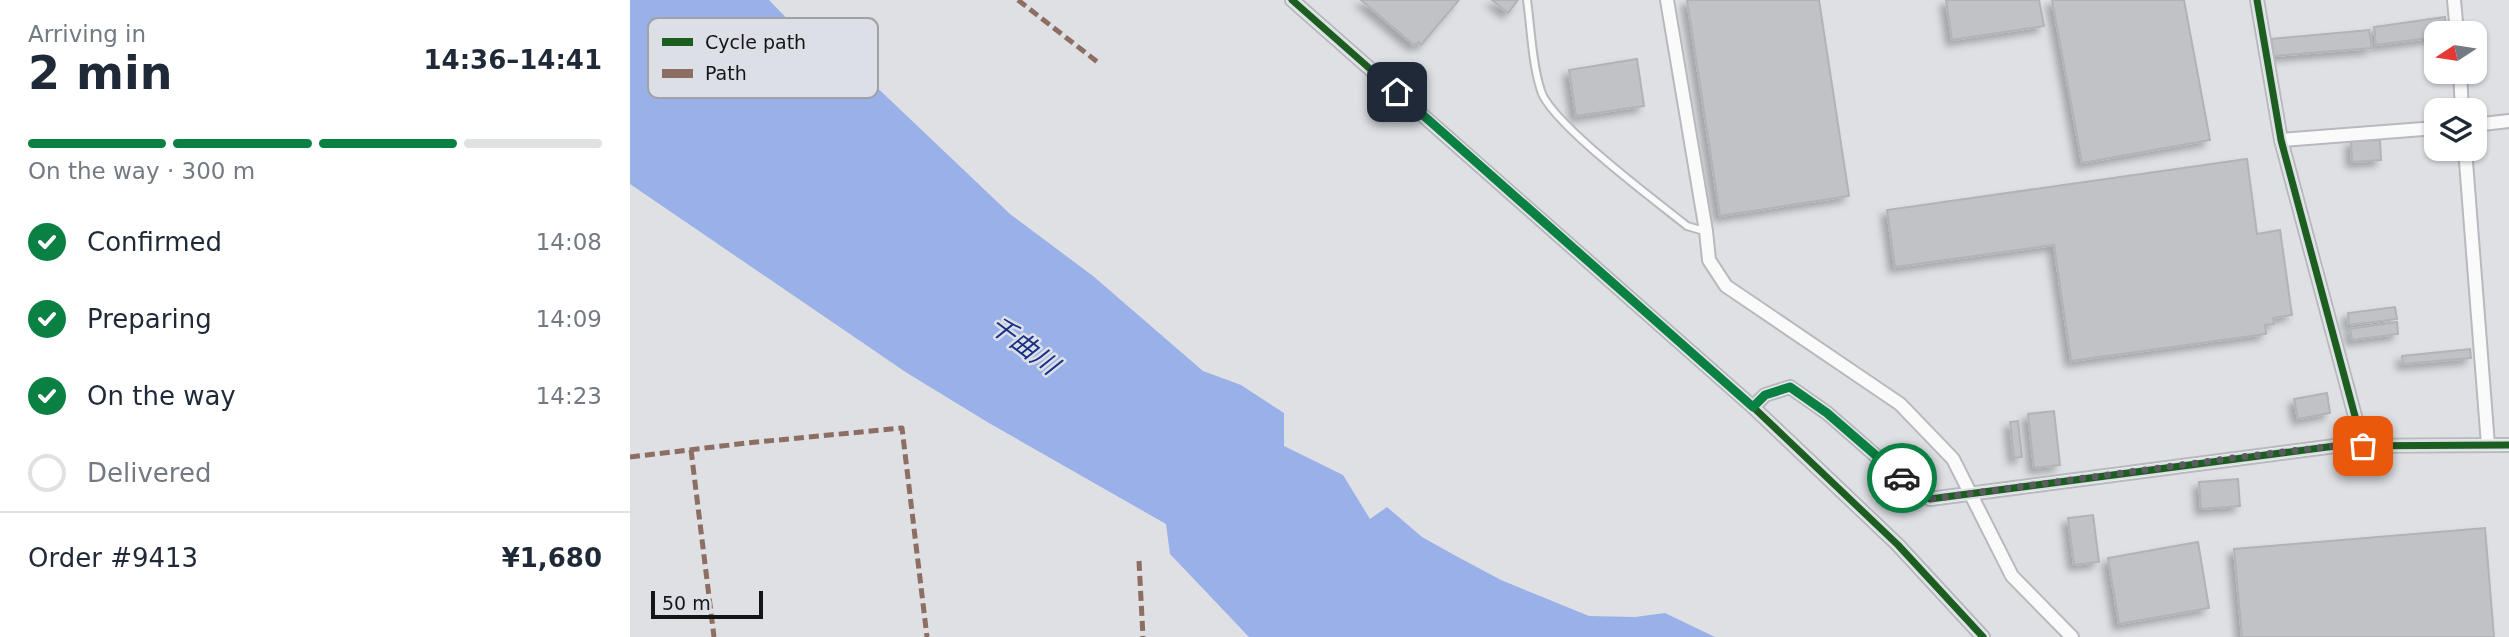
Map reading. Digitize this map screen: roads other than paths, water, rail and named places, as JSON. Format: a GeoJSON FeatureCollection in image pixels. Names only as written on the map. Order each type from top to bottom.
{"type":"FeatureCollection","features":[{"type":"Feature","properties":{"kind":"street"},"geometry":{"type":"LineString","coordinates":[[1292,0],[1753,407],[1898,545],[1983,637]]}},
{"type":"Feature","properties":{"kind":"street"},"geometry":{"type":"LineString","coordinates":[[1667,0],[1709,260],[1726,286],[1900,404],[1953,459],[2012,576],[2072,637]]}},
{"type":"Feature","properties":{"kind":"street"},"geometry":{"type":"LineString","coordinates":[[2257,0],[2281,140],[2363,446]]}},
{"type":"Feature","properties":{"kind":"street"},"geometry":{"type":"LineString","coordinates":[[2455,0],[2456,21]]}},
{"type":"Feature","properties":{"kind":"street"},"geometry":{"type":"LineString","coordinates":[[2487,124],[2509,121]]}},
{"type":"Feature","properties":{"kind":"street"},"geometry":{"type":"LineString","coordinates":[[2281,140],[2424,129]]}},
{"type":"Feature","properties":{"kind":"street"},"geometry":{"type":"LineString","coordinates":[[2466,161],[2488,445]]}},
{"type":"Feature","properties":{"kind":"street"},"geometry":{"type":"LineString","coordinates":[[1753,407],[1765,395],[1790,387],[1827,413],[1906,482],[1930,499],[2335,446],[2509,445]]}},
{"type":"Feature","properties":{"kind":"lane"},"geometry":{"type":"LineString","coordinates":[[1527,0],[1541,91],[1548,105],[1586,143],[1687,226],[1706,231]]}},
{"type":"Feature","properties":{"kind":"water","name":"千曲川"},"geometry":{"type":"Polygon","coordinates":[[[630,0],[769,0],[786,18],[648,18],[648,98],[878,98],[878,88],[1010,214],[1093,276],[1203,371],[1241,385],[1284,413],[1284,446],[1343,475],[1370,519],[1387,507],[1422,537],[1456,556],[1501,580],[1589,616],[1635,617],[1665,613],[1715,637],[1249,637],[1170,554],[1166,524],[907,373],[630,184],[630,0]]]}}]}
